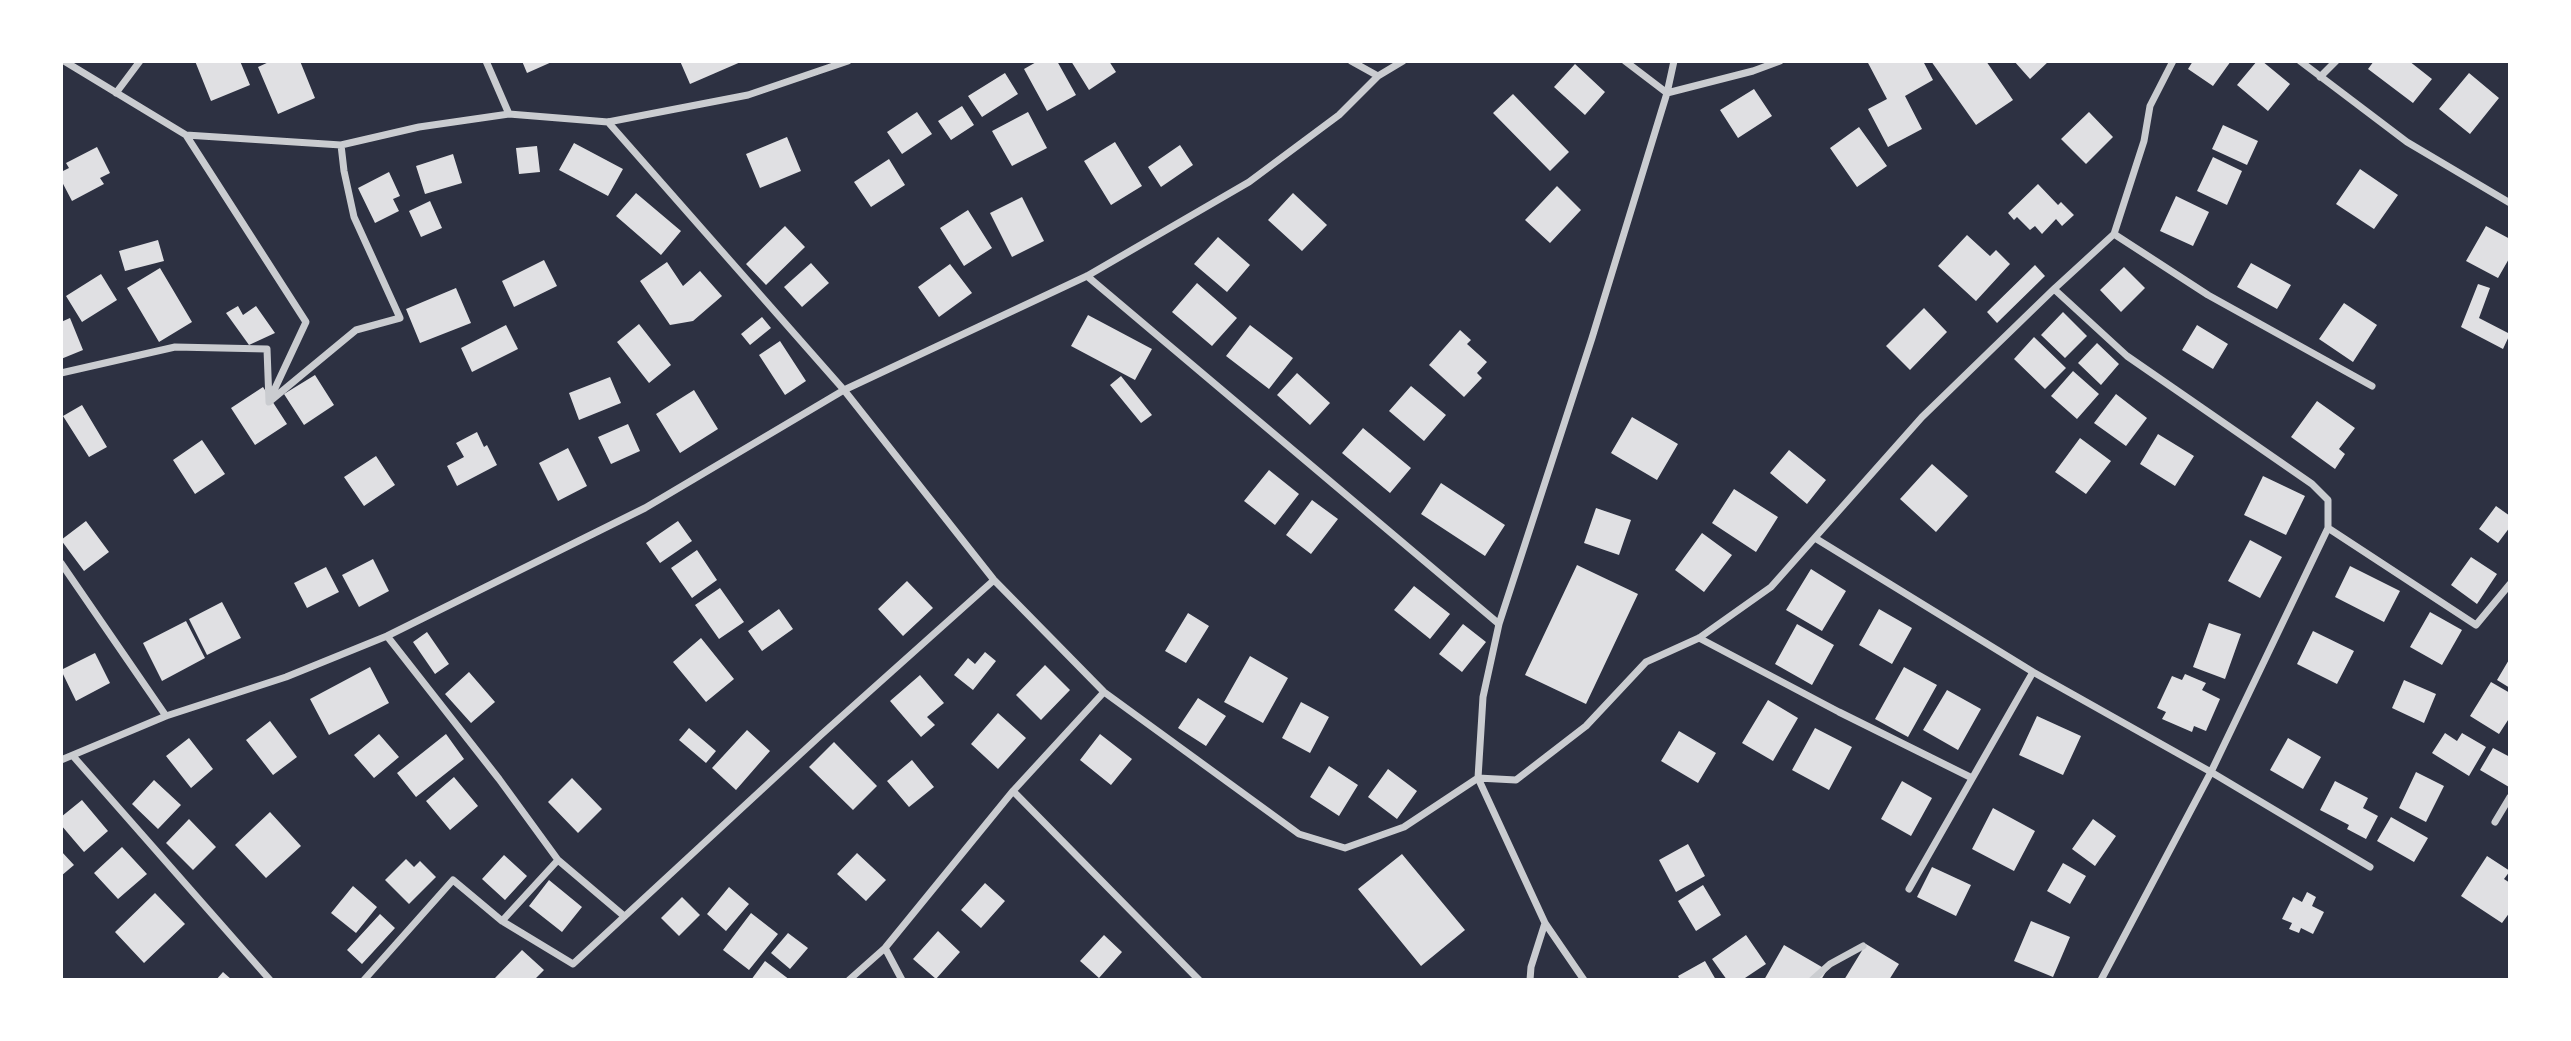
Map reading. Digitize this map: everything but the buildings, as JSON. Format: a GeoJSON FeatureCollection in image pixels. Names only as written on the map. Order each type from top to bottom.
{"type":"FeatureCollection","features":[{"type":"Feature","properties":{"kind":"street"},"geometry":{"type":"LineString","coordinates":[[64,61],[186,135],[306,322],[269,402]]}},
{"type":"Feature","properties":{"kind":"street"},"geometry":{"type":"LineString","coordinates":[[116,93],[140,61]]}},
{"type":"Feature","properties":{"kind":"street"},"geometry":{"type":"LineString","coordinates":[[486,61],[509,114]]}},
{"type":"Feature","properties":{"kind":"street"},"geometry":{"type":"LineString","coordinates":[[186,135],[341,145],[419,127],[509,114],[608,122],[748,95],[848,61]]}},
{"type":"Feature","properties":{"kind":"street"},"geometry":{"type":"LineString","coordinates":[[1351,61],[1378,76]]}},
{"type":"Feature","properties":{"kind":"street"},"geometry":{"type":"LineString","coordinates":[[61,760],[166,716],[286,677],[387,636],[645,508],[844,390],[1087,276],[1249,182],[1339,115],[1378,76],[1403,61]]}},
{"type":"Feature","properties":{"kind":"street"},"geometry":{"type":"LineString","coordinates":[[1625,61],[1667,93]]}},
{"type":"Feature","properties":{"kind":"street"},"geometry":{"type":"LineString","coordinates":[[1584,980],[1545,923],[1478,778],[1483,697],[1499,624],[1592,338],[1667,93],[1674,61]]}},
{"type":"Feature","properties":{"kind":"street"},"geometry":{"type":"LineString","coordinates":[[1667,93],[1753,71],[1780,61]]}},
{"type":"Feature","properties":{"kind":"street"},"geometry":{"type":"LineString","coordinates":[[608,122],[844,390],[994,580],[1104,692],[1299,834],[1345,848],[1404,827],[1478,778],[1516,780],[1586,726],[1646,662],[1699,638],[1771,587],[1922,417],[2114,234],[2144,141],[2150,106],[2173,61]]}},
{"type":"Feature","properties":{"kind":"street"},"geometry":{"type":"LineString","coordinates":[[2300,61],[2407,142],[2510,203]]}},
{"type":"Feature","properties":{"kind":"street"},"geometry":{"type":"LineString","coordinates":[[2320,77],[2336,61]]}},
{"type":"Feature","properties":{"kind":"street"},"geometry":{"type":"LineString","coordinates":[[269,402],[356,330],[400,318],[354,217],[341,145]]}},
{"type":"Feature","properties":{"kind":"street"},"geometry":{"type":"LineString","coordinates":[[2114,234],[2208,295],[2372,386]]}},
{"type":"Feature","properties":{"kind":"street"},"geometry":{"type":"LineString","coordinates":[[1087,276],[1499,624]]}},
{"type":"Feature","properties":{"kind":"street"},"geometry":{"type":"LineString","coordinates":[[2054,289],[2127,356],[2312,484],[2328,500],[2328,528],[2211,772],[2101,980]]}},
{"type":"Feature","properties":{"kind":"street"},"geometry":{"type":"LineString","coordinates":[[61,373],[175,348],[267,349],[269,402]]}},
{"type":"Feature","properties":{"kind":"street"},"geometry":{"type":"LineString","coordinates":[[2328,528],[2476,625],[2510,584]]}},
{"type":"Feature","properties":{"kind":"street"},"geometry":{"type":"LineString","coordinates":[[1815,538],[2033,672],[2211,772],[2371,867]]}},
{"type":"Feature","properties":{"kind":"street"},"geometry":{"type":"LineString","coordinates":[[61,563],[166,716]]}},
{"type":"Feature","properties":{"kind":"street"},"geometry":{"type":"LineString","coordinates":[[365,980],[453,880],[502,921],[573,964],[994,580]]}},
{"type":"Feature","properties":{"kind":"street"},"geometry":{"type":"LineString","coordinates":[[387,636],[499,779],[558,860],[624,916]]}},
{"type":"Feature","properties":{"kind":"street"},"geometry":{"type":"LineString","coordinates":[[1699,638],[1972,778]]}},
{"type":"Feature","properties":{"kind":"street"},"geometry":{"type":"LineString","coordinates":[[1909,889],[2033,672]]}},
{"type":"Feature","properties":{"kind":"street"},"geometry":{"type":"LineString","coordinates":[[849,980],[885,948],[1013,791],[1104,692]]}},
{"type":"Feature","properties":{"kind":"street"},"geometry":{"type":"LineString","coordinates":[[74,756],[270,980]]}},
{"type":"Feature","properties":{"kind":"street"},"geometry":{"type":"LineString","coordinates":[[1013,791],[1199,980]]}},
{"type":"Feature","properties":{"kind":"street"},"geometry":{"type":"LineString","coordinates":[[2495,822],[2510,797]]}},
{"type":"Feature","properties":{"kind":"street"},"geometry":{"type":"LineString","coordinates":[[502,921],[558,860]]}},
{"type":"Feature","properties":{"kind":"street"},"geometry":{"type":"LineString","coordinates":[[1530,980],[1531,967],[1545,923]]}},
{"type":"Feature","properties":{"kind":"street"},"geometry":{"type":"LineString","coordinates":[[1812,980],[1830,964],[1863,946]]}},
{"type":"Feature","properties":{"kind":"street"},"geometry":{"type":"LineString","coordinates":[[885,948],[902,980]]}}]}
